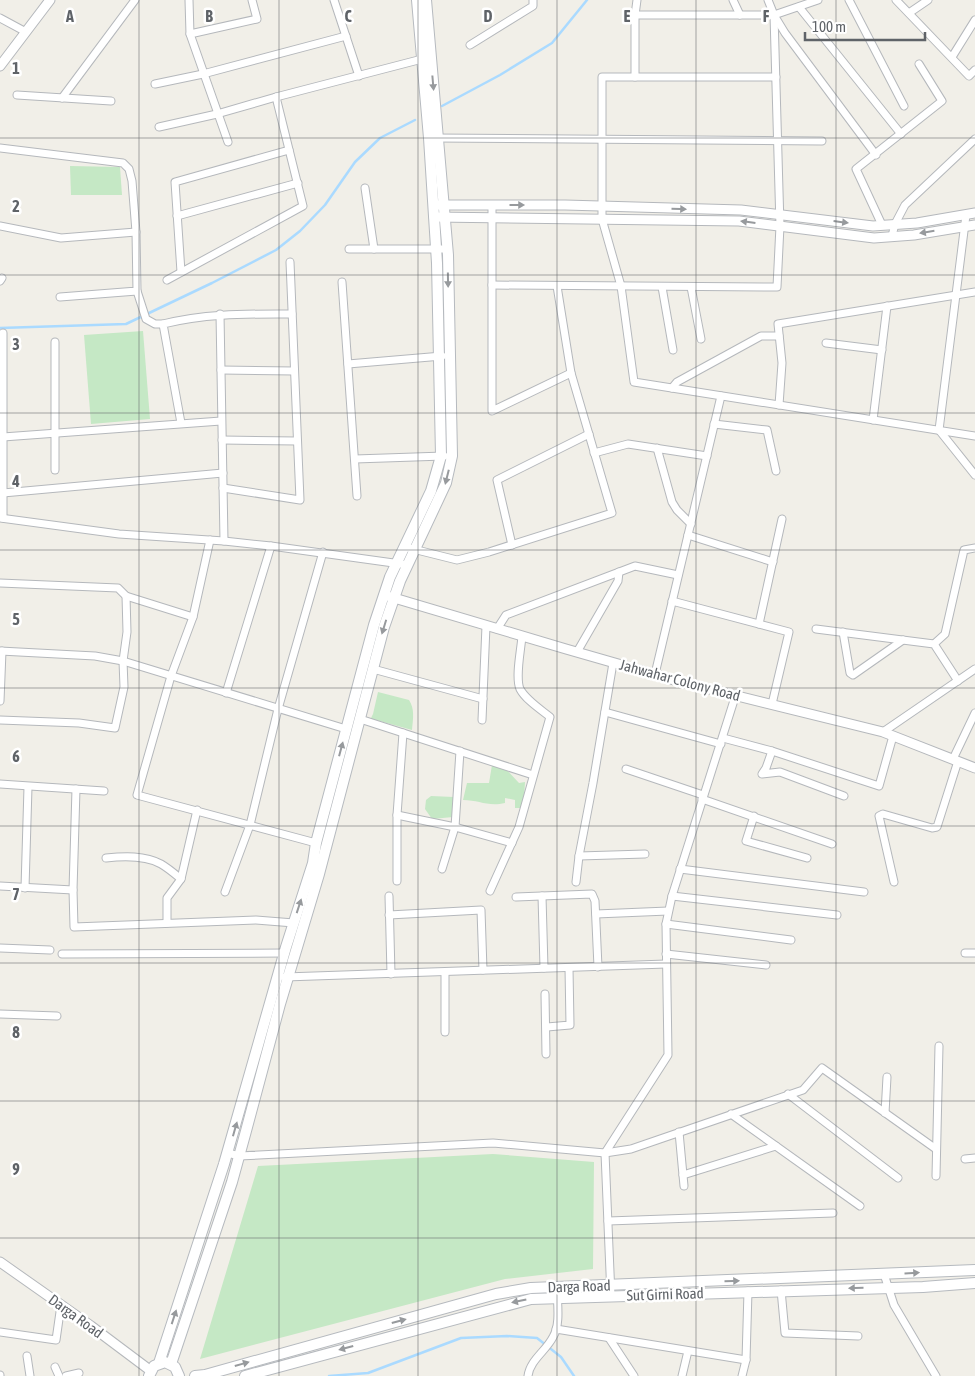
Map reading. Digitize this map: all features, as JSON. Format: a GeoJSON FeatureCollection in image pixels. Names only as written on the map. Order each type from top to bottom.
{"type":"FeatureCollection","features":[{"type":"Feature","properties":{"kind":"main road"},"geometry":{"type":"LineString","coordinates":[[171,1364],[239,1156],[288,977],[319,874],[384,627],[397,564],[410,548],[446,483],[452,456],[436,250],[439,217],[433,138],[426,58],[417,0]]}},
{"type":"Feature","properties":{"kind":"main road"},"geometry":{"type":"LineString","coordinates":[[426,0],[426,58]]}},
{"type":"Feature","properties":{"kind":"main road"},"geometry":{"type":"LineString","coordinates":[[150,1373],[159,1363],[228,1153],[284,954],[313,863],[316,844],[374,625],[408,565],[410,548],[441,456],[448,250],[439,217]]}},
{"type":"Feature","properties":{"kind":"main road","name":"Darga Road"},"geometry":{"type":"LineString","coordinates":[[195,1376],[205,1375],[496,1294],[531,1288],[557,1293],[610,1285],[975,1270]]}},
{"type":"Feature","properties":{"kind":"main road","name":"Sut Girni Road"},"geometry":{"type":"LineString","coordinates":[[245,1376],[518,1301],[557,1293],[611,1296],[888,1288],[975,1283]]}},
{"type":"Feature","properties":{"kind":"main road"},"geometry":{"type":"LineString","coordinates":[[159,1363],[171,1364],[176,1367],[179,1376]]}},
{"type":"Feature","properties":{"kind":"street"},"geometry":{"type":"LineString","coordinates":[[0,66],[50,0]]}},
{"type":"Feature","properties":{"kind":"street"},"geometry":{"type":"LineString","coordinates":[[62,98],[136,0]]}},
{"type":"Feature","properties":{"kind":"street"},"geometry":{"type":"LineString","coordinates":[[189,0],[190,34],[228,142]]}},
{"type":"Feature","properties":{"kind":"street"},"geometry":{"type":"LineString","coordinates":[[190,34],[256,19],[252,0]]}},
{"type":"Feature","properties":{"kind":"street"},"geometry":{"type":"LineString","coordinates":[[334,0],[359,76]]}},
{"type":"Feature","properties":{"kind":"street"},"geometry":{"type":"LineString","coordinates":[[470,45],[533,6],[533,0]]}},
{"type":"Feature","properties":{"kind":"street"},"geometry":{"type":"LineString","coordinates":[[635,77],[637,0]]}},
{"type":"Feature","properties":{"kind":"street"},"geometry":{"type":"LineString","coordinates":[[733,0],[740,15]]}},
{"type":"Feature","properties":{"kind":"street"},"geometry":{"type":"LineString","coordinates":[[768,0],[774,15],[785,33],[876,154]]}},
{"type":"Feature","properties":{"kind":"street"},"geometry":{"type":"LineString","coordinates":[[636,15],[774,15],[818,0]]}},
{"type":"Feature","properties":{"kind":"street"},"geometry":{"type":"LineString","coordinates":[[849,0],[904,106]]}},
{"type":"Feature","properties":{"kind":"street"},"geometry":{"type":"LineString","coordinates":[[896,0],[969,76],[975,70]]}},
{"type":"Feature","properties":{"kind":"street"},"geometry":{"type":"LineString","coordinates":[[909,13],[928,0]]}},
{"type":"Feature","properties":{"kind":"street"},"geometry":{"type":"LineString","coordinates":[[799,7],[901,134]]}},
{"type":"Feature","properties":{"kind":"street"},"geometry":{"type":"LineString","coordinates":[[492,285],[777,287],[780,215],[774,15]]}},
{"type":"Feature","properties":{"kind":"street"},"geometry":{"type":"LineString","coordinates":[[0,18],[26,32]]}},
{"type":"Feature","properties":{"kind":"street"},"geometry":{"type":"LineString","coordinates":[[952,58],[975,20]]}},
{"type":"Feature","properties":{"kind":"street"},"geometry":{"type":"LineString","coordinates":[[155,84],[203,74],[346,36]]}},
{"type":"Feature","properties":{"kind":"street"},"geometry":{"type":"LineString","coordinates":[[159,127],[217,114],[426,58]]}},
{"type":"Feature","properties":{"kind":"street"},"geometry":{"type":"LineString","coordinates":[[882,225],[856,169],[942,101],[919,64]]}},
{"type":"Feature","properties":{"kind":"street"},"geometry":{"type":"LineString","coordinates":[[776,77],[602,78],[602,219],[621,286],[634,382],[975,436]]}},
{"type":"Feature","properties":{"kind":"street"},"geometry":{"type":"LineString","coordinates":[[17,95],[111,101]]}},
{"type":"Feature","properties":{"kind":"street"},"geometry":{"type":"LineString","coordinates":[[167,280],[303,206],[276,97]]}},
{"type":"Feature","properties":{"kind":"street"},"geometry":{"type":"LineString","coordinates":[[433,138],[822,141]]}},
{"type":"Feature","properties":{"kind":"street"},"geometry":{"type":"LineString","coordinates":[[892,236],[895,224],[905,205],[973,142]]}},
{"type":"Feature","properties":{"kind":"street"},"geometry":{"type":"LineString","coordinates":[[0,148],[123,163],[129,170],[132,181],[136,232],[137,291],[144,316],[155,324],[220,314],[292,314]]}},
{"type":"Feature","properties":{"kind":"street"},"geometry":{"type":"LineString","coordinates":[[181,272],[175,182],[289,150]]}},
{"type":"Feature","properties":{"kind":"street"},"geometry":{"type":"LineString","coordinates":[[177,216],[298,183]]}},
{"type":"Feature","properties":{"kind":"street"},"geometry":{"type":"LineString","coordinates":[[365,188],[374,249]]}},
{"type":"Feature","properties":{"kind":"street"},"geometry":{"type":"LineString","coordinates":[[438,205],[602,206],[741,210],[873,226],[970,214]]}},
{"type":"Feature","properties":{"kind":"street"},"geometry":{"type":"LineString","coordinates":[[492,205],[492,411],[571,373]]}},
{"type":"Feature","properties":{"kind":"street"},"geometry":{"type":"LineString","coordinates":[[970,214],[964,226],[939,430],[975,475]]}},
{"type":"Feature","properties":{"kind":"street"},"geometry":{"type":"LineString","coordinates":[[439,217],[739,221],[874,238],[914,234],[975,224]]}},
{"type":"Feature","properties":{"kind":"street"},"geometry":{"type":"LineString","coordinates":[[0,226],[61,238],[136,232]]}},
{"type":"Feature","properties":{"kind":"street"},"geometry":{"type":"LineString","coordinates":[[349,249],[448,250]]}},
{"type":"Feature","properties":{"kind":"street"},"geometry":{"type":"LineString","coordinates":[[223,488],[300,500],[290,262]]}},
{"type":"Feature","properties":{"kind":"street"},"geometry":{"type":"LineString","coordinates":[[342,282],[357,496]]}},
{"type":"Feature","properties":{"kind":"street"},"geometry":{"type":"LineString","coordinates":[[410,548],[457,560],[512,545],[612,513],[571,373],[557,286]]}},
{"type":"Feature","properties":{"kind":"street"},"geometry":{"type":"LineString","coordinates":[[662,287],[673,350]]}},
{"type":"Feature","properties":{"kind":"street"},"geometry":{"type":"LineString","coordinates":[[691,287],[701,339]]}},
{"type":"Feature","properties":{"kind":"street"},"geometry":{"type":"LineString","coordinates":[[60,297],[137,291]]}},
{"type":"Feature","properties":{"kind":"street"},"geometry":{"type":"LineString","coordinates":[[779,405],[782,363],[778,324],[975,292]]}},
{"type":"Feature","properties":{"kind":"street"},"geometry":{"type":"LineString","coordinates":[[873,420],[887,306]]}},
{"type":"Feature","properties":{"kind":"street"},"geometry":{"type":"LineString","coordinates":[[220,314],[224,541]]}},
{"type":"Feature","properties":{"kind":"street"},"geometry":{"type":"LineString","coordinates":[[163,324],[181,424]]}},
{"type":"Feature","properties":{"kind":"street"},"geometry":{"type":"LineString","coordinates":[[3,333],[1,353],[2,518],[119,534],[271,546],[408,565]]}},
{"type":"Feature","properties":{"kind":"street"},"geometry":{"type":"LineString","coordinates":[[672,388],[676,382],[761,336],[780,336]]}},
{"type":"Feature","properties":{"kind":"street"},"geometry":{"type":"LineString","coordinates":[[55,342],[55,470]]}},
{"type":"Feature","properties":{"kind":"street"},"geometry":{"type":"LineString","coordinates":[[826,343],[882,350]]}},
{"type":"Feature","properties":{"kind":"street"},"geometry":{"type":"LineString","coordinates":[[348,364],[444,355]]}},
{"type":"Feature","properties":{"kind":"street"},"geometry":{"type":"LineString","coordinates":[[221,370],[294,371]]}},
{"type":"Feature","properties":{"kind":"street"},"geometry":{"type":"LineString","coordinates":[[654,674],[721,396]]}},
{"type":"Feature","properties":{"kind":"street"},"geometry":{"type":"LineString","coordinates":[[3,437],[221,420]]}},
{"type":"Feature","properties":{"kind":"street"},"geometry":{"type":"LineString","coordinates":[[714,424],[767,430],[776,471]]}},
{"type":"Feature","properties":{"kind":"street"},"geometry":{"type":"LineString","coordinates":[[512,545],[497,480],[589,434]]}},
{"type":"Feature","properties":{"kind":"street"},"geometry":{"type":"LineString","coordinates":[[222,440],[297,441]]}},
{"type":"Feature","properties":{"kind":"street"},"geometry":{"type":"LineString","coordinates":[[594,453],[628,444],[707,456]]}},
{"type":"Feature","properties":{"kind":"street"},"geometry":{"type":"LineString","coordinates":[[657,448],[672,502],[676,510],[691,524]]}},
{"type":"Feature","properties":{"kind":"street"},"geometry":{"type":"LineString","coordinates":[[355,459],[452,456]]}},
{"type":"Feature","properties":{"kind":"street"},"geometry":{"type":"LineString","coordinates":[[3,493],[223,473]]}},
{"type":"Feature","properties":{"kind":"street"},"geometry":{"type":"LineString","coordinates":[[759,624],[782,520]]}},
{"type":"Feature","properties":{"kind":"street"},"geometry":{"type":"LineString","coordinates":[[688,535],[773,562]]}},
{"type":"Feature","properties":{"kind":"street"},"geometry":{"type":"LineString","coordinates":[[210,540],[193,617],[171,676],[137,795],[316,844]]}},
{"type":"Feature","properties":{"kind":"street"},"geometry":{"type":"LineString","coordinates":[[226,693],[271,546]]}},
{"type":"Feature","properties":{"kind":"street"},"geometry":{"type":"LineString","coordinates":[[816,629],[934,644],[946,634],[964,550],[975,548]]}},
{"type":"Feature","properties":{"kind":"street"},"geometry":{"type":"LineString","coordinates":[[225,892],[250,825],[278,709],[322,552]]}},
{"type":"Feature","properties":{"kind":"street"},"geometry":{"type":"LineString","coordinates":[[497,629],[506,615],[635,566],[678,574]]}},
{"type":"Feature","properties":{"kind":"street"},"geometry":{"type":"LineString","coordinates":[[577,652],[618,581],[619,572]]}},
{"type":"Feature","properties":{"kind":"street"},"geometry":{"type":"LineString","coordinates":[[0,583],[118,588],[126,596],[193,617]]}},
{"type":"Feature","properties":{"kind":"street"},"geometry":{"type":"LineString","coordinates":[[0,720],[79,723],[115,728],[124,687],[123,661],[127,632],[126,596]]}},
{"type":"Feature","properties":{"kind":"street","name":"Jahwahar Colony Road"},"geometry":{"type":"LineString","coordinates":[[389,596],[613,663],[883,732],[975,768]]}},
{"type":"Feature","properties":{"kind":"street"},"geometry":{"type":"LineString","coordinates":[[672,602],[790,632],[772,704]]}},
{"type":"Feature","properties":{"kind":"street"},"geometry":{"type":"LineString","coordinates":[[482,720],[486,626]]}},
{"type":"Feature","properties":{"kind":"street"},"geometry":{"type":"LineString","coordinates":[[842,632],[850,673],[853,675],[903,640]]}},
{"type":"Feature","properties":{"kind":"street"},"geometry":{"type":"LineString","coordinates":[[490,891],[519,827],[550,717],[527,698],[520,688],[518,675],[522,636]]}},
{"type":"Feature","properties":{"kind":"street"},"geometry":{"type":"LineString","coordinates":[[934,644],[958,681]]}},
{"type":"Feature","properties":{"kind":"street"},"geometry":{"type":"LineString","coordinates":[[0,700],[1,651],[95,656],[123,661],[346,729]]}},
{"type":"Feature","properties":{"kind":"street"},"geometry":{"type":"LineString","coordinates":[[576,882],[613,663]]}},
{"type":"Feature","properties":{"kind":"street"},"geometry":{"type":"LineString","coordinates":[[373,669],[483,698]]}},
{"type":"Feature","properties":{"kind":"street"},"geometry":{"type":"LineString","coordinates":[[883,732],[975,669]]}},
{"type":"Feature","properties":{"kind":"street"},"geometry":{"type":"LineString","coordinates":[[611,1296],[605,1153],[668,1055],[666,924],[668,911],[702,797],[736,694]]}},
{"type":"Feature","properties":{"kind":"street"},"geometry":{"type":"LineString","coordinates":[[605,712],[722,741],[772,751],[879,786],[893,736]]}},
{"type":"Feature","properties":{"kind":"street"},"geometry":{"type":"LineString","coordinates":[[894,882],[879,816],[883,814],[934,828],[938,825],[956,760],[975,713]]}},
{"type":"Feature","properties":{"kind":"street"},"geometry":{"type":"LineString","coordinates":[[360,719],[534,774]]}},
{"type":"Feature","properties":{"kind":"street"},"geometry":{"type":"LineString","coordinates":[[397,881],[397,815],[403,733]]}},
{"type":"Feature","properties":{"kind":"street"},"geometry":{"type":"LineString","coordinates":[[442,869],[454,827],[460,751]]}},
{"type":"Feature","properties":{"kind":"street"},"geometry":{"type":"LineString","coordinates":[[772,751],[762,774],[780,772],[844,796]]}},
{"type":"Feature","properties":{"kind":"street"},"geometry":{"type":"LineString","coordinates":[[626,769],[832,844]]}},
{"type":"Feature","properties":{"kind":"street"},"geometry":{"type":"LineString","coordinates":[[0,784],[104,791]]}},
{"type":"Feature","properties":{"kind":"street"},"geometry":{"type":"LineString","coordinates":[[25,888],[28,787]]}},
{"type":"Feature","properties":{"kind":"street"},"geometry":{"type":"LineString","coordinates":[[76,789],[73,890],[74,926],[256,920],[294,923]]}},
{"type":"Feature","properties":{"kind":"street"},"geometry":{"type":"LineString","coordinates":[[167,923],[167,898],[181,878],[197,810]]}},
{"type":"Feature","properties":{"kind":"street"},"geometry":{"type":"LineString","coordinates":[[397,815],[454,827],[512,843]]}},
{"type":"Feature","properties":{"kind":"street"},"geometry":{"type":"LineString","coordinates":[[754,816],[746,841],[807,858]]}},
{"type":"Feature","properties":{"kind":"street"},"geometry":{"type":"LineString","coordinates":[[579,856],[645,854]]}},
{"type":"Feature","properties":{"kind":"street"},"geometry":{"type":"LineString","coordinates":[[106,858],[122,856],[146,859],[161,864],[181,878]]}},
{"type":"Feature","properties":{"kind":"street"},"geometry":{"type":"LineString","coordinates":[[680,869],[864,892]]}},
{"type":"Feature","properties":{"kind":"street"},"geometry":{"type":"LineString","coordinates":[[0,886],[73,890]]}},
{"type":"Feature","properties":{"kind":"street"},"geometry":{"type":"LineString","coordinates":[[516,897],[592,894],[595,901],[598,967]]}},
{"type":"Feature","properties":{"kind":"street"},"geometry":{"type":"LineString","coordinates":[[389,896],[391,974]]}},
{"type":"Feature","properties":{"kind":"street"},"geometry":{"type":"LineString","coordinates":[[542,896],[544,968]]}},
{"type":"Feature","properties":{"kind":"street"},"geometry":{"type":"LineString","coordinates":[[672,896],[837,915]]}},
{"type":"Feature","properties":{"kind":"street"},"geometry":{"type":"LineString","coordinates":[[390,915],[481,910],[483,970]]}},
{"type":"Feature","properties":{"kind":"street"},"geometry":{"type":"LineString","coordinates":[[596,914],[668,911]]}},
{"type":"Feature","properties":{"kind":"street"},"geometry":{"type":"LineString","coordinates":[[666,924],[792,940]]}},
{"type":"Feature","properties":{"kind":"street"},"geometry":{"type":"LineString","coordinates":[[0,948],[50,950]]}},
{"type":"Feature","properties":{"kind":"street"},"geometry":{"type":"LineString","coordinates":[[965,952],[975,953]]}},
{"type":"Feature","properties":{"kind":"street"},"geometry":{"type":"LineString","coordinates":[[62,954],[284,954]]}},
{"type":"Feature","properties":{"kind":"street"},"geometry":{"type":"LineString","coordinates":[[666,954],[766,965]]}},
{"type":"Feature","properties":{"kind":"street"},"geometry":{"type":"LineString","coordinates":[[277,978],[666,964]]}},
{"type":"Feature","properties":{"kind":"street"},"geometry":{"type":"LineString","coordinates":[[547,1027],[570,1025],[569,968]]}},
{"type":"Feature","properties":{"kind":"street"},"geometry":{"type":"LineString","coordinates":[[445,973],[445,1032]]}},
{"type":"Feature","properties":{"kind":"street"},"geometry":{"type":"LineString","coordinates":[[545,994],[546,1054]]}},
{"type":"Feature","properties":{"kind":"street"},"geometry":{"type":"LineString","coordinates":[[0,1021],[3,1014],[57,1016]]}},
{"type":"Feature","properties":{"kind":"street"},"geometry":{"type":"LineString","coordinates":[[936,1176],[939,1046]]}},
{"type":"Feature","properties":{"kind":"street"},"geometry":{"type":"LineString","coordinates":[[228,1153],[239,1156],[493,1143],[605,1153],[631,1149],[803,1090],[822,1068],[936,1149]]}},
{"type":"Feature","properties":{"kind":"street"},"geometry":{"type":"LineString","coordinates":[[885,1112],[887,1077]]}},
{"type":"Feature","properties":{"kind":"street"},"geometry":{"type":"LineString","coordinates":[[788,1094],[898,1178]]}},
{"type":"Feature","properties":{"kind":"street"},"geometry":{"type":"LineString","coordinates":[[731,1114],[860,1206]]}},
{"type":"Feature","properties":{"kind":"street"},"geometry":{"type":"LineString","coordinates":[[679,1132],[684,1186]]}},
{"type":"Feature","properties":{"kind":"street"},"geometry":{"type":"LineString","coordinates":[[683,1175],[776,1146]]}},
{"type":"Feature","properties":{"kind":"street"},"geometry":{"type":"LineString","coordinates":[[965,1159],[975,1158]]}},
{"type":"Feature","properties":{"kind":"street"},"geometry":{"type":"LineString","coordinates":[[608,1221],[833,1213]]}},
{"type":"Feature","properties":{"kind":"street","name":"Darga Road"},"geometry":{"type":"LineString","coordinates":[[0,1262],[61,1305],[150,1373]]}},
{"type":"Feature","properties":{"kind":"street"},"geometry":{"type":"LineString","coordinates":[[884,1274],[894,1305],[936,1376]]}},
{"type":"Feature","properties":{"kind":"street"},"geometry":{"type":"LineString","coordinates":[[781,1290],[785,1333],[858,1336]]}},
{"type":"Feature","properties":{"kind":"street"},"geometry":{"type":"LineString","coordinates":[[742,1376],[746,1360],[748,1291]]}},
{"type":"Feature","properties":{"kind":"street"},"geometry":{"type":"LineString","coordinates":[[528,1376],[531,1365],[554,1337],[557,1293]]}},
{"type":"Feature","properties":{"kind":"street"},"geometry":{"type":"LineString","coordinates":[[0,1332],[56,1340],[61,1305]]}},
{"type":"Feature","properties":{"kind":"street"},"geometry":{"type":"LineString","coordinates":[[556,1329],[746,1360]]}},
{"type":"Feature","properties":{"kind":"street"},"geometry":{"type":"LineString","coordinates":[[609,1338],[634,1376]]}},
{"type":"Feature","properties":{"kind":"street"},"geometry":{"type":"LineString","coordinates":[[682,1376],[688,1351]]}},
{"type":"Feature","properties":{"kind":"street"},"geometry":{"type":"LineString","coordinates":[[27,1356],[30,1376]]}},
{"type":"Feature","properties":{"kind":"street"},"geometry":{"type":"LineString","coordinates":[[55,1367],[59,1376]]}},
{"type":"Feature","properties":{"kind":"street"},"geometry":{"type":"LineString","coordinates":[[66,1376],[79,1373]]}},
{"type":"Feature","properties":{"kind":"green space"},"geometry":{"type":"Polygon","coordinates":[[[70,166],[120,167],[122,195],[71,195],[70,166]]]}},
{"type":"Feature","properties":{"kind":"green space"},"geometry":{"type":"Polygon","coordinates":[[[143,331],[150,419],[91,424],[84,335],[143,331]]]}},
{"type":"Feature","properties":{"kind":"green space"},"geometry":{"type":"Polygon","coordinates":[[[378,692],[409,700],[413,711],[412,730],[370,720],[378,692]]]}},
{"type":"Feature","properties":{"kind":"green space"},"geometry":{"type":"Polygon","coordinates":[[[492,765],[504,767],[519,783],[525,782],[524,799],[521,808],[515,808],[515,800],[505,798],[505,803],[499,804],[463,800],[467,783],[489,783],[492,765]]]}},
{"type":"Feature","properties":{"kind":"green space"},"geometry":{"type":"Polygon","coordinates":[[[431,796],[454,797],[453,817],[432,819],[425,809],[426,800],[431,796]]]}},
{"type":"Feature","properties":{"kind":"green space"},"geometry":{"type":"Polygon","coordinates":[[[493,1154],[594,1162],[593,1269],[505,1279],[200,1359],[258,1166],[493,1154]]]}},
{"type":"Feature","properties":{"kind":"waterway"},"geometry":{"type":"LineString","coordinates":[[442,106],[500,75],[552,43],[587,0]]}},
{"type":"Feature","properties":{"kind":"waterway"},"geometry":{"type":"LineString","coordinates":[[0,328],[126,324],[212,283],[276,250],[300,231],[325,205],[355,162],[380,138],[415,120]]}},
{"type":"Feature","properties":{"kind":"waterway"},"geometry":{"type":"LineString","coordinates":[[329,1376],[368,1373],[461,1338],[507,1336],[537,1338],[561,1357],[574,1376]]}}]}
